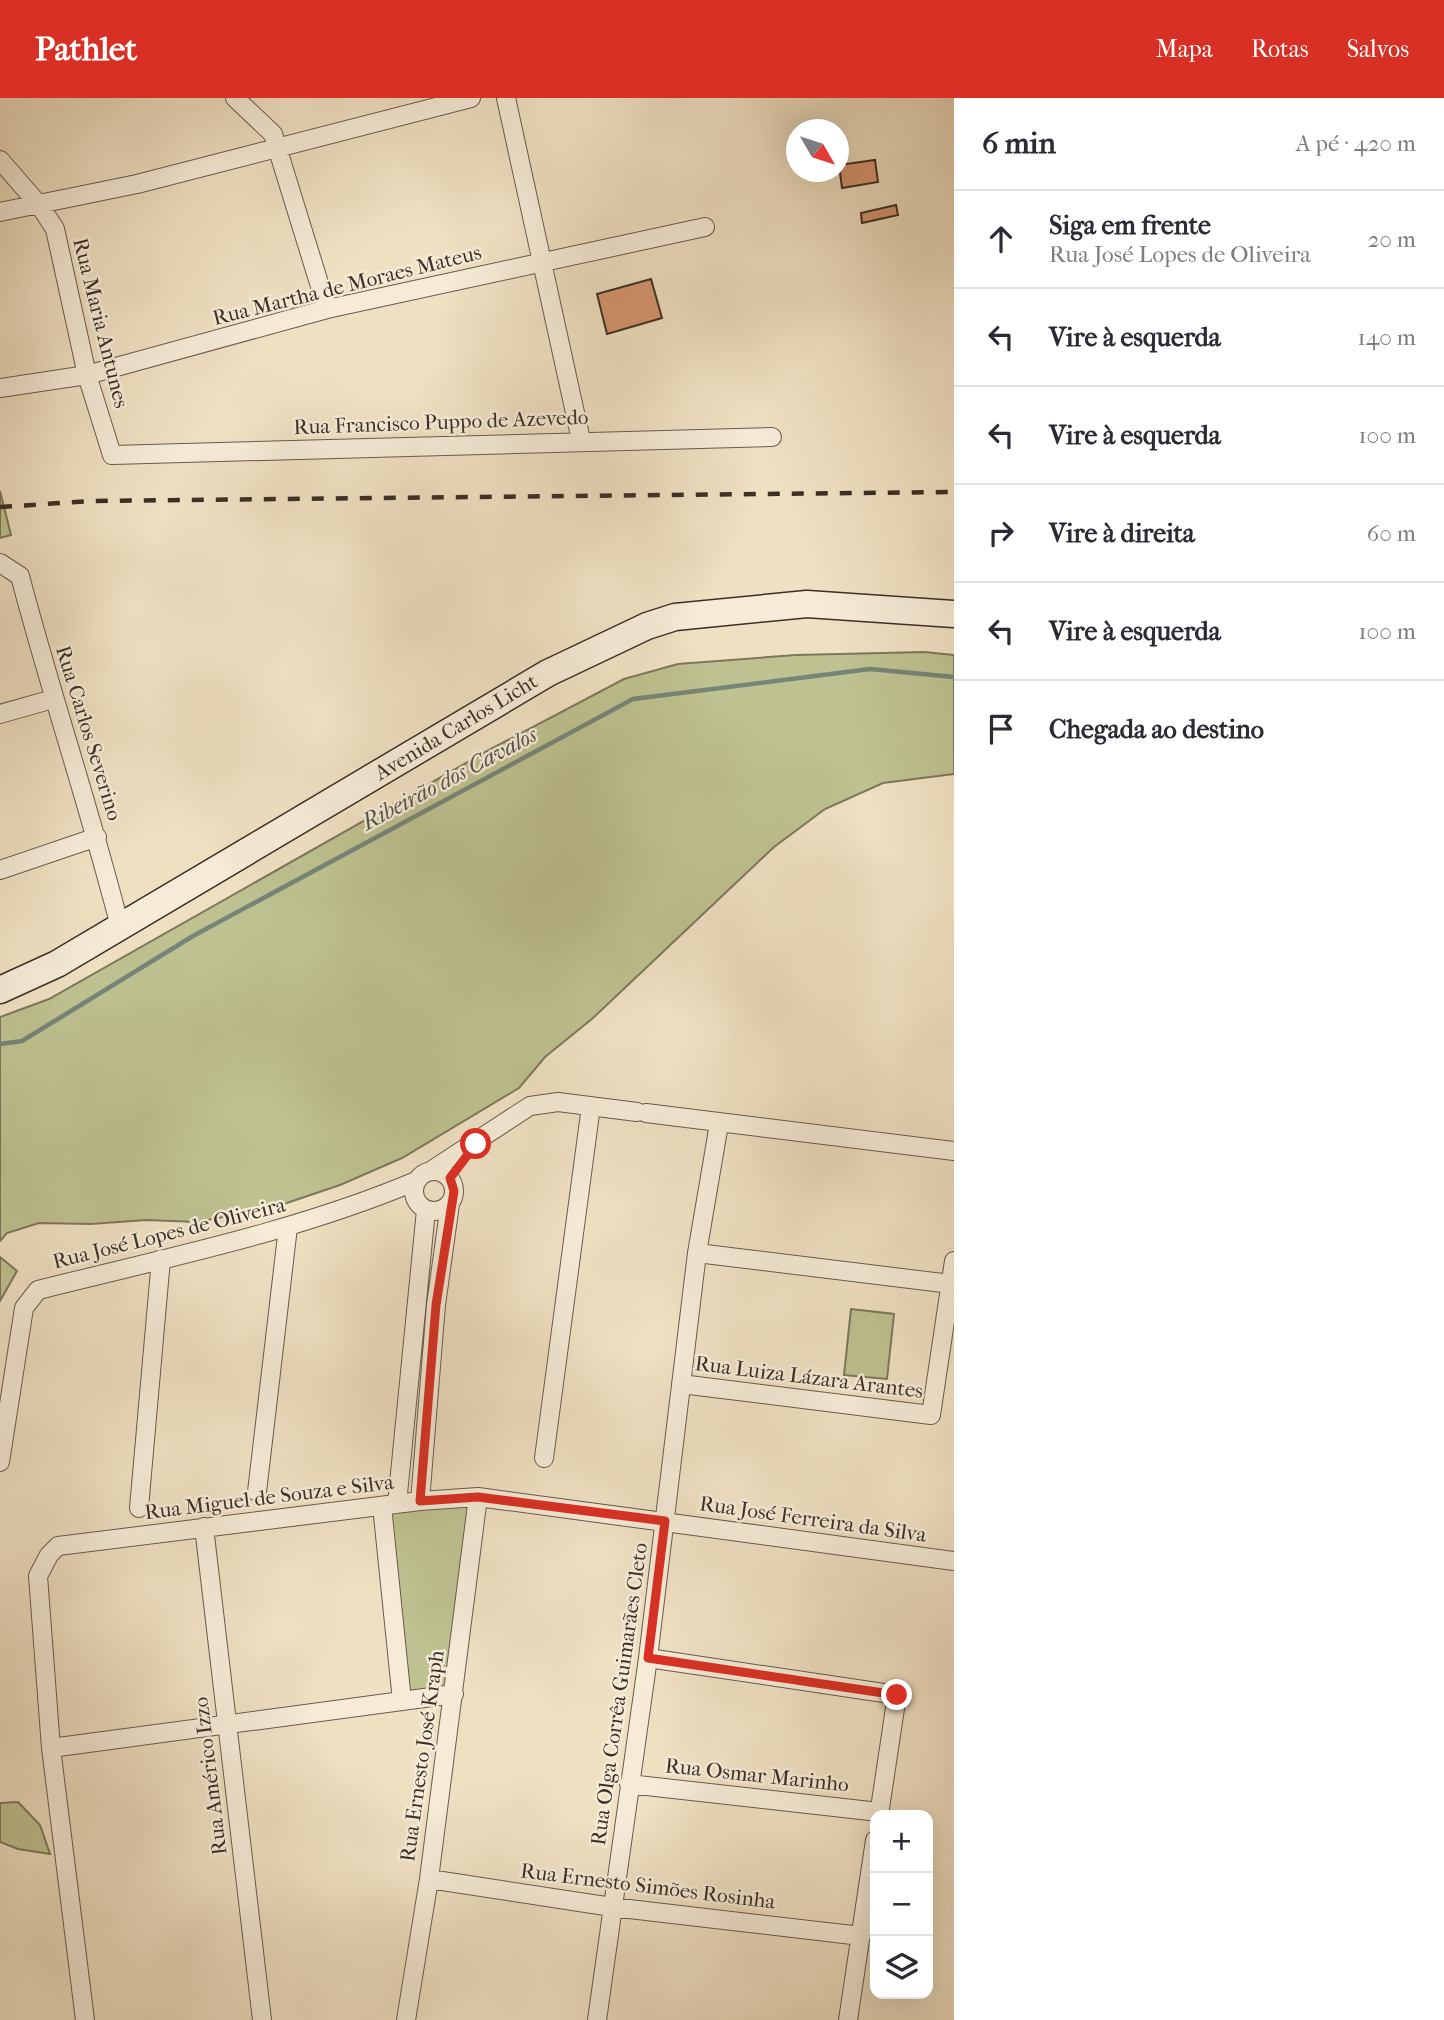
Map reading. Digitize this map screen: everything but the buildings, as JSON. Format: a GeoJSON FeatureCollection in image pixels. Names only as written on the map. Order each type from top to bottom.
{"type":"FeatureCollection","features":[{"type":"Feature","properties":{"kind":"main road","name":"Avenida Carlos Licht"},"geometry":{"type":"LineString","coordinates":[[0,990],[57,964],[548,673],[647,626],[675,617],[807,604],[954,614]]}},
{"type":"Feature","properties":{"kind":"street"},"geometry":{"type":"LineString","coordinates":[[235,98],[273,134],[327,309]]}},
{"type":"Feature","properties":{"kind":"street"},"geometry":{"type":"LineString","coordinates":[[0,212],[40,206],[471,98]]}},
{"type":"Feature","properties":{"kind":"street"},"geometry":{"type":"LineString","coordinates":[[506,98],[581,440]]}},
{"type":"Feature","properties":{"kind":"street","name":"Rua Maria Antunes"},"geometry":{"type":"LineString","coordinates":[[0,160],[40,206],[59,241],[87,376],[112,455]]}},
{"type":"Feature","properties":{"kind":"street","name":"Rua Martha de Moraes Mateus"},"geometry":{"type":"LineString","coordinates":[[0,388],[87,376],[327,309],[705,227]]}},
{"type":"Feature","properties":{"kind":"street","name":"Rua Francisco Puppo de Azevedo"},"geometry":{"type":"LineString","coordinates":[[112,455],[581,440],[772,437]]}},
{"type":"Feature","properties":{"kind":"street","name":"Rua Carlos Severino"},"geometry":{"type":"LineString","coordinates":[[0,563],[20,576],[53,699],[97,836],[120,927]]}},
{"type":"Feature","properties":{"kind":"street"},"geometry":{"type":"LineString","coordinates":[[0,714],[53,699]]}},
{"type":"Feature","properties":{"kind":"street"},"geometry":{"type":"LineString","coordinates":[[0,870],[97,836]]}},
{"type":"Feature","properties":{"kind":"street"},"geometry":{"type":"LineString","coordinates":[[402,1701],[389,1505],[421,1205],[416,1181],[530,1106],[558,1102],[954,1151]]}},
{"type":"Feature","properties":{"kind":"street"},"geometry":{"type":"LineString","coordinates":[[544,1458],[591,1106]]}},
{"type":"Feature","properties":{"kind":"street","name":"Rua Olga Corrêa Guimarães Cleto"},"geometry":{"type":"LineString","coordinates":[[597,2020],[648,1658],[697,1253],[719,1124]]}},
{"type":"Feature","properties":{"kind":"street"},"geometry":{"type":"LineString","coordinates":[[450,1178],[476,1144]]}},
{"type":"Feature","properties":{"kind":"street"},"geometry":{"type":"LineString","coordinates":[[420,1501],[436,1305],[454,1191],[450,1178],[432,1170]]}},
{"type":"Feature","properties":{"kind":"street","name":"Rua José Lopes de Oliveira"},"geometry":{"type":"LineString","coordinates":[[0,1462],[24,1308],[38,1290],[288,1227],[362,1204],[416,1181]]}},
{"type":"Feature","properties":{"kind":"street","name":"Rua José Lopes de Oliveira"},"geometry":{"type":"LineString","coordinates":[[362,1204],[421,1205]]}},
{"type":"Feature","properties":{"kind":"street"},"geometry":{"type":"LineString","coordinates":[[421,1205],[439,1211],[450,1204]]}},
{"type":"Feature","properties":{"kind":"street"},"geometry":{"type":"LineString","coordinates":[[257,1492],[288,1227]]}},
{"type":"Feature","properties":{"kind":"street"},"geometry":{"type":"LineString","coordinates":[[697,1253],[951,1284],[954,1261]]}},
{"type":"Feature","properties":{"kind":"street"},"geometry":{"type":"LineString","coordinates":[[139,1508],[161,1259]]}},
{"type":"Feature","properties":{"kind":"street","name":"Rua Luiza Lázara Arantes"},"geometry":{"type":"LineString","coordinates":[[681,1384],[931,1415],[951,1284]]}},
{"type":"Feature","properties":{"kind":"street","name":"Rua Miguel de Souza e Silva"},"geometry":{"type":"LineString","coordinates":[[51,1748],[38,1576],[49,1555],[58,1546],[420,1501],[478,1497],[665,1521]]}},
{"type":"Feature","properties":{"kind":"street","name":"Rua Ernesto José Kraph"},"geometry":{"type":"LineString","coordinates":[[406,2020],[429,1879],[478,1497]]}},
{"type":"Feature","properties":{"kind":"street","name":"Rua José Ferreira da Silva"},"geometry":{"type":"LineString","coordinates":[[665,1521],[954,1562]]}},
{"type":"Feature","properties":{"kind":"street","name":"Rua Américo Izzo"},"geometry":{"type":"LineString","coordinates":[[204,1527],[262,2020]]}},
{"type":"Feature","properties":{"kind":"street"},"geometry":{"type":"LineString","coordinates":[[648,1658],[897,1695],[880,1810]]}},
{"type":"Feature","properties":{"kind":"street"},"geometry":{"type":"LineString","coordinates":[[85,2020],[51,1748],[454,1694]]}},
{"type":"Feature","properties":{"kind":"street","name":"Rua Osmar Marinho"},"geometry":{"type":"LineString","coordinates":[[629,1784],[870,1813]]}},
{"type":"Feature","properties":{"kind":"street"},"geometry":{"type":"LineString","coordinates":[[848,2020],[870,1873]]}},
{"type":"Feature","properties":{"kind":"street","name":"Rua Ernesto Simões Rosinha"},"geometry":{"type":"LineString","coordinates":[[429,1879],[612,1907],[861,1936]]}},
{"type":"Feature","properties":{"kind":"street"},"geometry":{"type":"LineString","coordinates":[[401,2020],[406,2020]]}},
{"type":"Feature","properties":{"kind":"green space"},"geometry":{"type":"Polygon","coordinates":[[[0,491],[11,535],[0,538],[0,491]]]}},
{"type":"Feature","properties":{"kind":"green space"},"geometry":{"type":"Polygon","coordinates":[[[924,652],[954,655],[954,774],[883,783],[825,809],[774,847],[593,1018],[545,1057],[519,1088],[402,1158],[340,1185],[278,1206],[198,1222],[146,1220],[91,1224],[39,1223],[7,1233],[0,1241],[0,1017],[49,999],[489,750],[624,679],[678,664],[796,655],[924,652]]]}},
{"type":"Feature","properties":{"kind":"green space"},"geometry":{"type":"Polygon","coordinates":[[[0,1257],[17,1271],[0,1301],[0,1257]]]}},
{"type":"Feature","properties":{"kind":"green space"},"geometry":{"type":"Polygon","coordinates":[[[851,1309],[894,1314],[887,1379],[844,1375],[851,1309]]]}},
{"type":"Feature","properties":{"kind":"green space"},"geometry":{"type":"Polygon","coordinates":[[[478,1497],[454,1694],[402,1701],[382,1506],[478,1497]]]}},
{"type":"Feature","properties":{"kind":"green space"},"geometry":{"type":"Polygon","coordinates":[[[18,1802],[40,1825],[50,1854],[18,1849],[0,1842],[0,1803],[18,1802]]]}},
{"type":"Feature","properties":{"kind":"waterway","name":"Ribeirão dos Cavalos"},"geometry":{"type":"LineString","coordinates":[[0,1044],[22,1041],[193,936],[633,699],[870,669],[954,677]]}},
{"type":"Feature","properties":{"kind":"railway"},"geometry":{"type":"LineString","coordinates":[[0,507],[91,501],[954,492]]}},
{"type":"Feature","properties":{"kind":"route"},"geometry":{"type":"LineString","coordinates":[[476,1144],[450,1178],[454,1191],[436,1305],[420,1501],[478,1497],[665,1521],[648,1658],[897,1695]]}}]}
